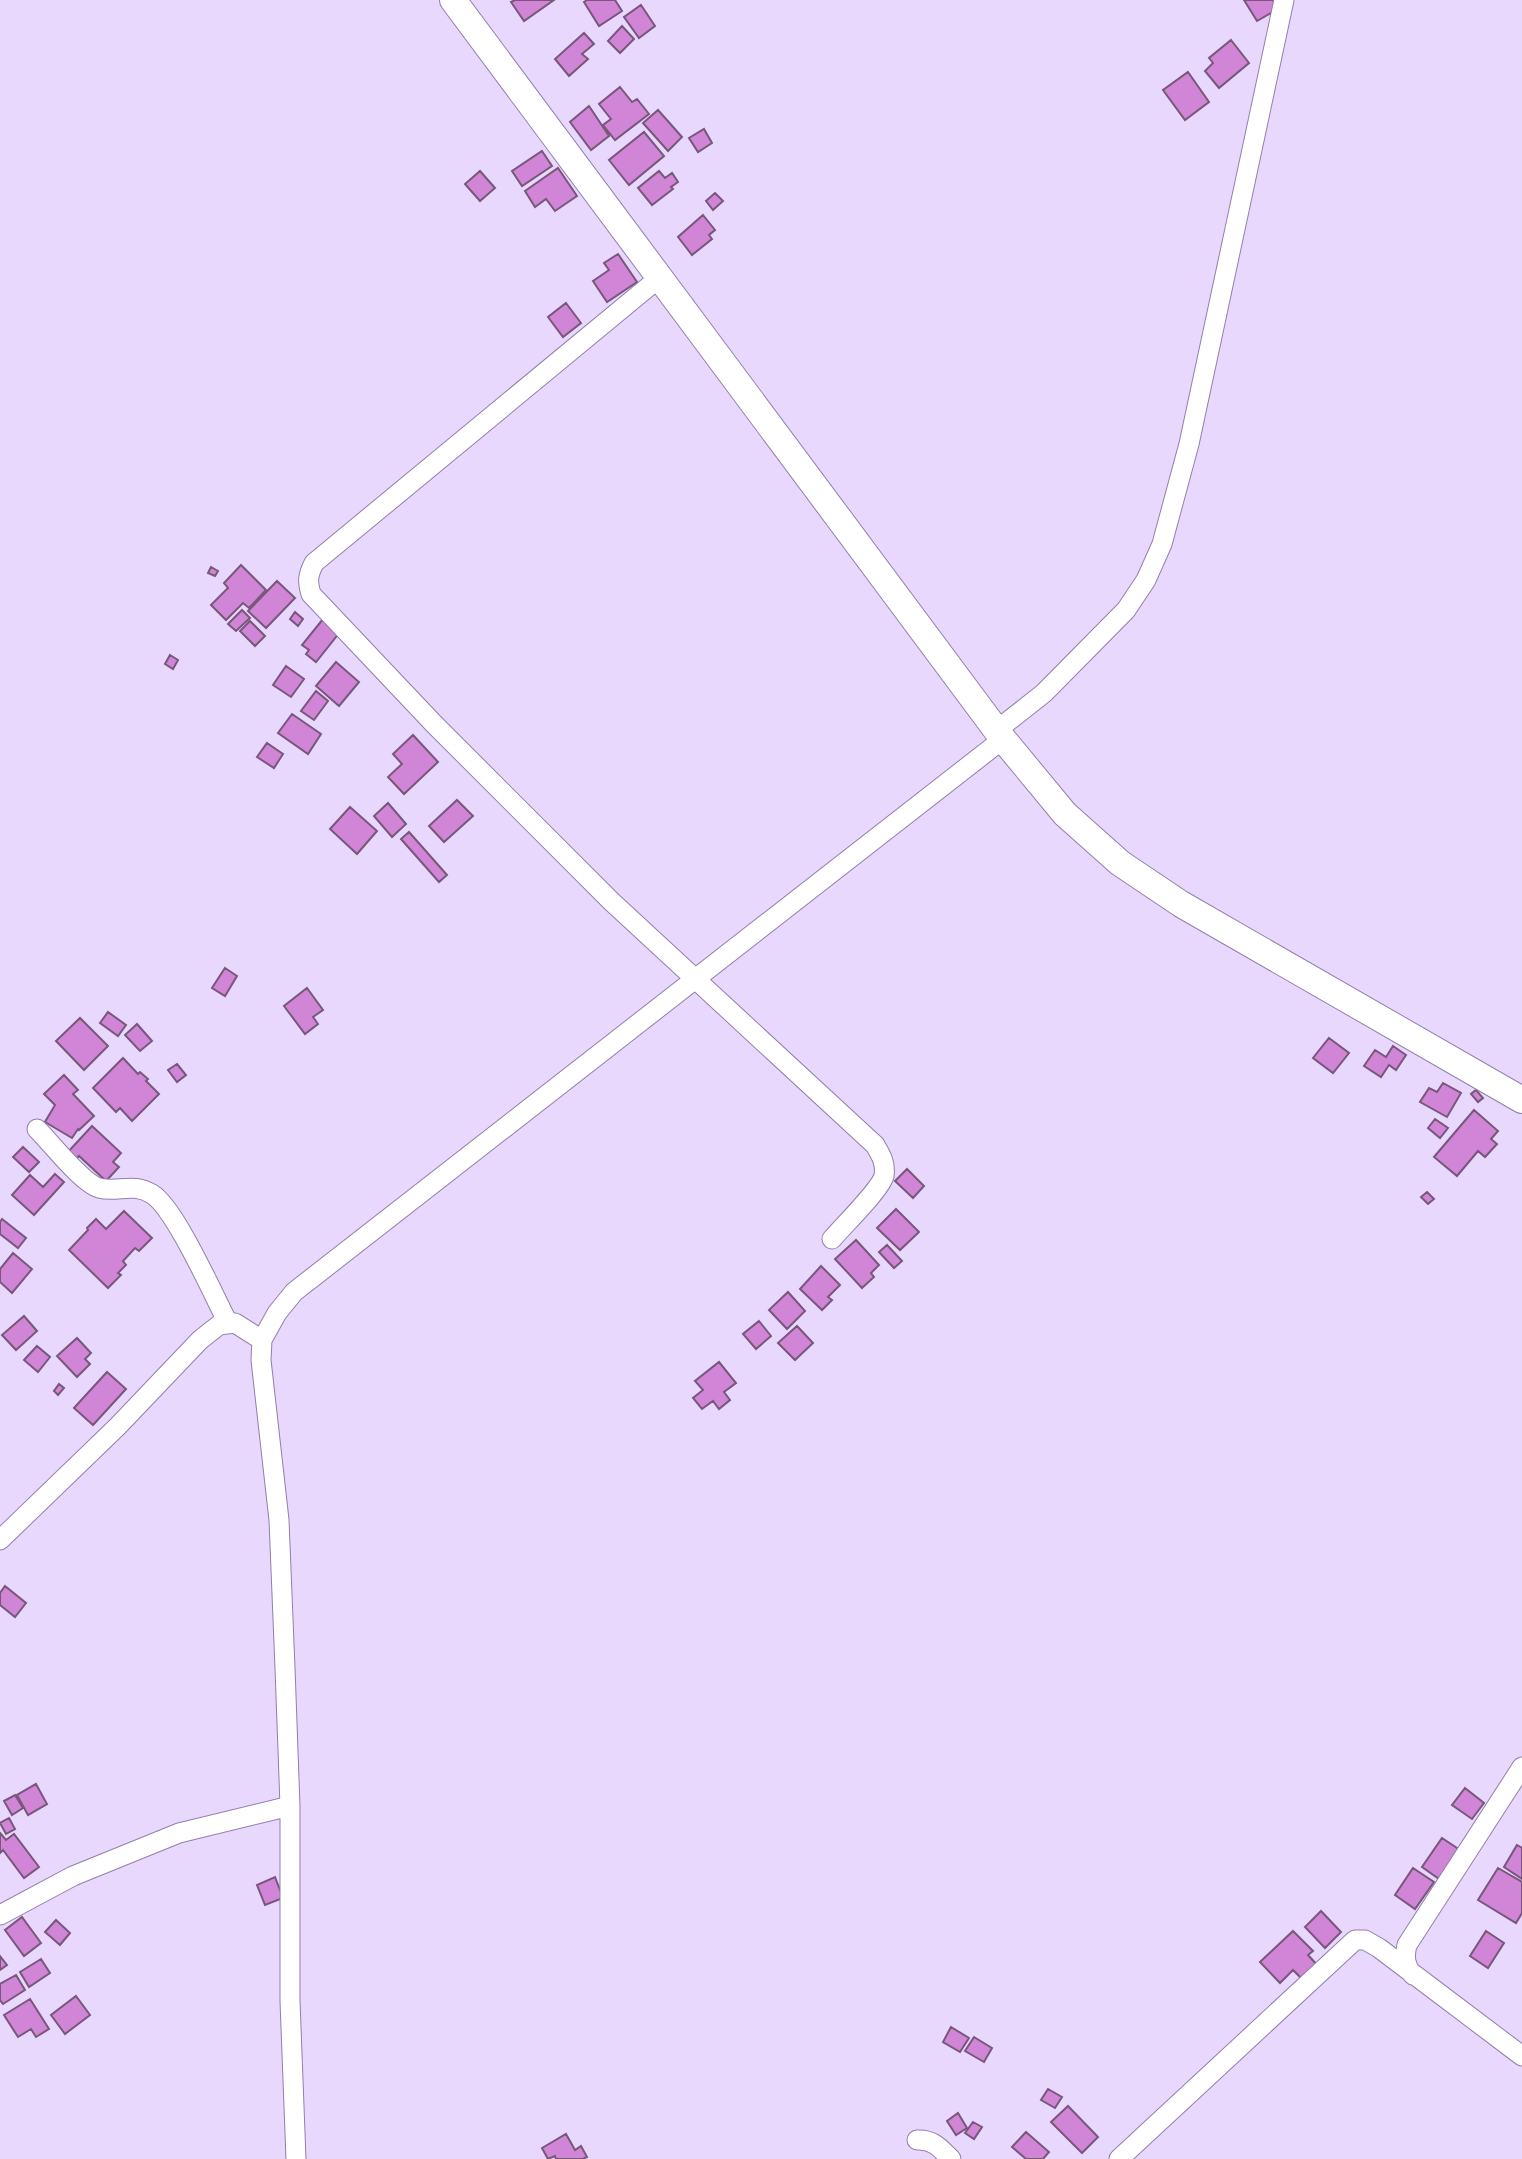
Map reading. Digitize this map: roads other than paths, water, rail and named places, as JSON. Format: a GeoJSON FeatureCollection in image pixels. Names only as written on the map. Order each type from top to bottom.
{"type":"FeatureCollection","features":[{"type":"Feature","properties":{"kind":"main road"},"geometry":{"type":"LineString","coordinates":[[453,0],[1000,734],[1065,814],[1120,863],[1181,904],[1522,1100]]}},
{"type":"Feature","properties":{"kind":"street"},"geometry":{"type":"LineString","coordinates":[[296,2159],[290,2001],[290,1806],[279,1520],[263,1385],[262,1340],[277,1313],[294,1292],[695,979],[1000,734],[1126,610],[1146,580],[1162,544],[1189,444],[1284,0]]}},
{"type":"Feature","properties":{"kind":"street"},"geometry":{"type":"LineString","coordinates":[[659,278],[314,563],[308,576],[308,584],[312,594],[434,724],[612,902],[875,1145],[883,1157],[884,1178],[832,1239]]}},
{"type":"Feature","properties":{"kind":"street"},"geometry":{"type":"LineString","coordinates":[[37,1129],[87,1182],[107,1188],[138,1187],[154,1195],[173,1216],[228,1323]]}},
{"type":"Feature","properties":{"kind":"street"},"geometry":{"type":"LineString","coordinates":[[0,1540],[118,1426],[200,1340],[219,1325],[234,1323],[262,1340]]}},
{"type":"Feature","properties":{"kind":"street"},"geometry":{"type":"LineString","coordinates":[[1414,1976],[1408,1970],[1404,1955],[1407,1945],[1522,1767]]}},
{"type":"Feature","properties":{"kind":"street"},"geometry":{"type":"LineString","coordinates":[[0,1915],[74,1876],[179,1833],[290,1806]]}},
{"type":"Feature","properties":{"kind":"street"},"geometry":{"type":"LineString","coordinates":[[1119,2159],[1351,1942],[1360,1939],[1379,1948],[1522,2056]]}},
{"type":"Feature","properties":{"kind":"street"},"geometry":{"type":"LineString","coordinates":[[917,2140],[926,2139],[935,2143],[951,2159]]}}]}
